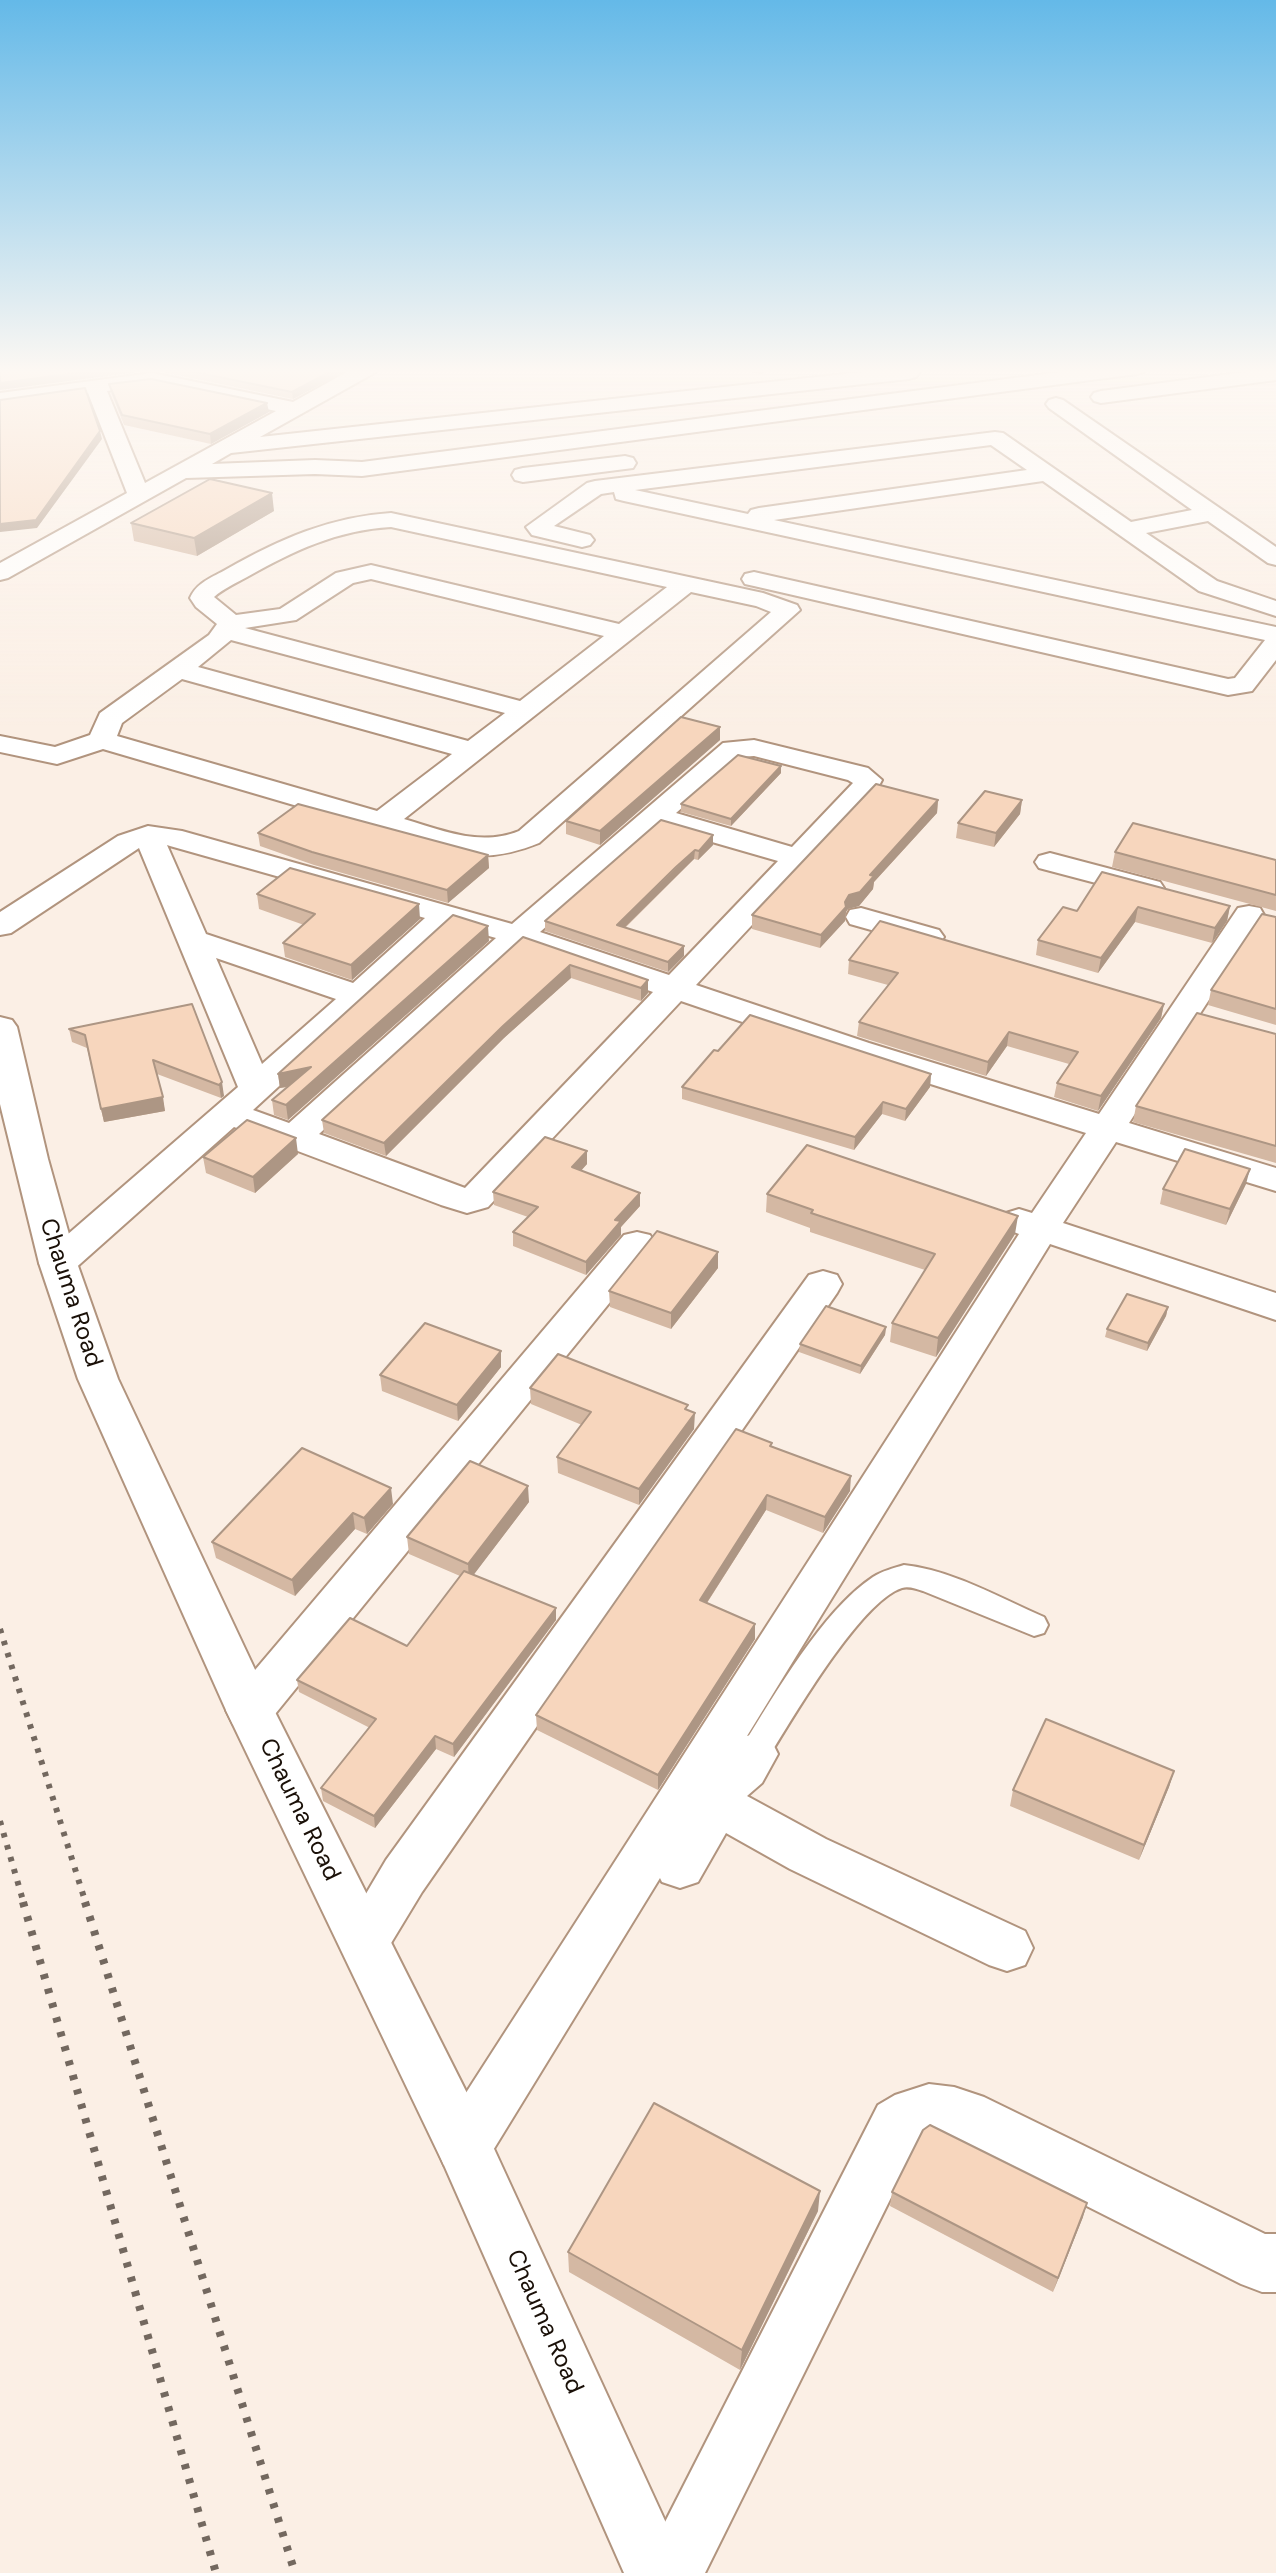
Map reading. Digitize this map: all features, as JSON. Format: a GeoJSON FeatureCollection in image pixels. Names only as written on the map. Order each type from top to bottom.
{"type":"FeatureCollection","features":[{"type":"Feature","properties":{"kind":"street"},"geometry":{"type":"LineString","coordinates":[[136,488],[139,495]]}},
{"type":"Feature","properties":{"kind":"street"},"geometry":{"type":"LineString","coordinates":[[0,573],[152,488]]}},
{"type":"Feature","properties":{"kind":"street"},"geometry":{"type":"LineString","coordinates":[[595,488],[538,529],[1228,687],[1243,685],[1276,643]]}},
{"type":"Feature","properties":{"kind":"street"},"geometry":{"type":"LineString","coordinates":[[596,488],[742,505],[1276,635]]}},
{"type":"Feature","properties":{"kind":"street"},"geometry":{"type":"LineString","coordinates":[[728,488],[742,505]]}},
{"type":"Feature","properties":{"kind":"street"},"geometry":{"type":"LineString","coordinates":[[742,505],[909,488]]}},
{"type":"Feature","properties":{"kind":"street"},"geometry":{"type":"LineString","coordinates":[[1069,488],[1208,586],[1276,609]]}},
{"type":"Feature","properties":{"kind":"street"},"geometry":{"type":"LineString","coordinates":[[1176,488],[1276,558]]}},
{"type":"Feature","properties":{"kind":"street"},"geometry":{"type":"LineString","coordinates":[[1119,522],[1203,507]]}},
{"type":"Feature","properties":{"kind":"street"},"geometry":{"type":"LineString","coordinates":[[0,744],[57,756],[102,740],[464,846],[482,848],[510,845],[528,837],[788,610],[763,600],[391,520],[363,521],[327,528],[296,541],[205,591],[202,598],[228,627],[525,710]]}},
{"type":"Feature","properties":{"kind":"street"},"geometry":{"type":"LineString","coordinates":[[102,740],[110,719],[180,670],[218,640],[228,627],[287,615],[345,578],[371,572],[624,633]]}},
{"type":"Feature","properties":{"kind":"street"},"geometry":{"type":"LineString","coordinates":[[382,822],[686,584]]}},
{"type":"Feature","properties":{"kind":"street"},"geometry":{"type":"LineString","coordinates":[[180,670],[473,751]]}},
{"type":"Feature","properties":{"kind":"street"},"geometry":{"type":"LineString","coordinates":[[229,1113],[454,1197],[471,1201],[799,858],[865,786],[867,780],[754,748],[733,749],[518,935],[295,1137]]}},
{"type":"Feature","properties":{"kind":"street"},"geometry":{"type":"LineString","coordinates":[[28,780],[50,766],[57,756]]}},
{"type":"Feature","properties":{"kind":"street"},"geometry":{"type":"LineString","coordinates":[[654,817],[799,858]]}},
{"type":"Feature","properties":{"kind":"street"},"geometry":{"type":"LineString","coordinates":[[148,835],[256,1089]]}},
{"type":"Feature","properties":{"kind":"street"},"geometry":{"type":"LineString","coordinates":[[0,926],[128,842],[148,835],[198,843],[518,935],[858,1050],[1276,1180]]}},
{"type":"Feature","properties":{"kind":"street"},"geometry":{"type":"LineString","coordinates":[[1050,862],[1170,894]]}},
{"type":"Feature","properties":{"kind":"street"},"geometry":{"type":"LineString","coordinates":[[58,1263],[256,1089],[448,914]]}},
{"type":"Feature","properties":{"kind":"street"},"geometry":{"type":"LineString","coordinates":[[680,1866],[725,1779],[1041,1228],[1249,915]]}},
{"type":"Feature","properties":{"kind":"street"},"geometry":{"type":"LineString","coordinates":[[862,917],[952,944]]}},
{"type":"Feature","properties":{"kind":"street"},"geometry":{"type":"LineString","coordinates":[[190,939],[357,995]]}},
{"type":"Feature","properties":{"kind":"street","name":"Chauma Road"},"geometry":{"type":"LineString","coordinates":[[0,1027],[30,1159],[58,1263],[98,1379],[250,1710],[464,2146],[657,2573]]}},
{"type":"Feature","properties":{"kind":"street"},"geometry":{"type":"LineString","coordinates":[[989,1210],[1276,1307]]}},
{"type":"Feature","properties":{"kind":"street"},"geometry":{"type":"LineString","coordinates":[[250,1710],[637,1244]]}},
{"type":"Feature","properties":{"kind":"street"},"geometry":{"type":"LineString","coordinates":[[364,1941],[404,1876],[823,1284]]}},
{"type":"Feature","properties":{"kind":"street"},"geometry":{"type":"LineString","coordinates":[[725,1779],[807,1854],[1006,1948]]}},
{"type":"Feature","properties":{"kind":"street"},"geometry":{"type":"LineString","coordinates":[[464,2146],[725,1779]]}},
{"type":"Feature","properties":{"kind":"street"},"geometry":{"type":"LineString","coordinates":[[671,2573],[898,2124],[916,2111],[937,2109],[964,2116],[1262,2263],[1276,2263]]}},
{"type":"Feature","properties":{"kind":"lane"},"geometry":{"type":"LineString","coordinates":[[725,1779],[835,1633],[882,1583],[905,1576],[930,1582],[1034,1625]]}},
{"type":"Feature","properties":{"kind":"building"},"geometry":{"type":"Polygon","coordinates":[[[0,488],[59,488],[36,520],[0,524],[0,488]]]}},
{"type":"Feature","properties":{"kind":"building"},"geometry":{"type":"Polygon","coordinates":[[[194,488],[250,488],[272,493],[194,538],[131,523],[194,488]]]}},
{"type":"Feature","properties":{"kind":"building"},"geometry":{"type":"Polygon","coordinates":[[[681,717],[720,727],[600,831],[566,821],[681,717]]]}},
{"type":"Feature","properties":{"kind":"building"},"geometry":{"type":"Polygon","coordinates":[[[738,755],[781,766],[731,819],[681,804],[738,755]]]}},
{"type":"Feature","properties":{"kind":"building"},"geometry":{"type":"Polygon","coordinates":[[[876,784],[938,800],[870,875],[874,876],[860,892],[849,895],[845,902],[846,907],[821,935],[752,915],[876,784]]]}},
{"type":"Feature","properties":{"kind":"building"},"geometry":{"type":"Polygon","coordinates":[[[985,791],[1022,800],[996,833],[958,823],[985,791]]]}},
{"type":"Feature","properties":{"kind":"building"},"geometry":{"type":"Polygon","coordinates":[[[298,804],[488,855],[447,890],[312,852],[258,833],[298,804]]]}},
{"type":"Feature","properties":{"kind":"building"},"geometry":{"type":"Polygon","coordinates":[[[661,820],[713,835],[617,925],[684,946],[668,962],[545,921],[661,820]]]}},
{"type":"Feature","properties":{"kind":"building"},"geometry":{"type":"Polygon","coordinates":[[[1133,823],[1276,860],[1276,895],[1115,852],[1133,823]]]}},
{"type":"Feature","properties":{"kind":"building"},"geometry":{"type":"Polygon","coordinates":[[[290,868],[419,904],[351,965],[283,943],[315,914],[257,894],[290,868]]]}},
{"type":"Feature","properties":{"kind":"building"},"geometry":{"type":"Polygon","coordinates":[[[1102,872],[1230,906],[1215,928],[1138,907],[1101,958],[1038,940],[1063,907],[1077,911],[1102,872]]]}},
{"type":"Feature","properties":{"kind":"building"},"geometry":{"type":"Polygon","coordinates":[[[1262,914],[1276,917],[1276,1009],[1211,990],[1262,914]]]}},
{"type":"Feature","properties":{"kind":"building"},"geometry":{"type":"Polygon","coordinates":[[[453,915],[488,926],[286,1105],[272,1100],[311,1067],[278,1074],[453,915]]]}},
{"type":"Feature","properties":{"kind":"building"},"geometry":{"type":"Polygon","coordinates":[[[880,921],[1164,1004],[1101,1096],[1057,1083],[1078,1052],[1009,1032],[988,1062],[859,1022],[898,973],[849,960],[880,921]]]}},
{"type":"Feature","properties":{"kind":"building"},"geometry":{"type":"Polygon","coordinates":[[[523,937],[648,980],[641,988],[570,965],[503,1026],[384,1143],[322,1120],[523,937]]]}},
{"type":"Feature","properties":{"kind":"building"},"geometry":{"type":"Polygon","coordinates":[[[192,1004],[222,1082],[219,1085],[153,1060],[163,1097],[101,1109],[85,1035],[69,1029],[192,1004]]]}},
{"type":"Feature","properties":{"kind":"building"},"geometry":{"type":"Polygon","coordinates":[[[1197,1013],[1276,1034],[1276,1146],[1136,1106],[1197,1013]]]}},
{"type":"Feature","properties":{"kind":"building"},"geometry":{"type":"Polygon","coordinates":[[[750,1015],[931,1074],[906,1109],[883,1102],[855,1137],[682,1087],[714,1050],[718,1051],[750,1015]]]}},
{"type":"Feature","properties":{"kind":"building"},"geometry":{"type":"Polygon","coordinates":[[[247,1120],[296,1138],[253,1177],[203,1157],[247,1120]]]}},
{"type":"Feature","properties":{"kind":"building"},"geometry":{"type":"Polygon","coordinates":[[[545,1137],[587,1151],[572,1167],[640,1193],[615,1220],[621,1221],[586,1262],[513,1232],[538,1207],[493,1192],[545,1137]]]}},
{"type":"Feature","properties":{"kind":"building"},"geometry":{"type":"Polygon","coordinates":[[[807,1145],[1018,1216],[938,1338],[892,1323],[935,1254],[811,1213],[813,1210],[767,1194],[807,1145]]]}},
{"type":"Feature","properties":{"kind":"building"},"geometry":{"type":"Polygon","coordinates":[[[1185,1149],[1250,1169],[1230,1209],[1163,1189],[1185,1149]]]}},
{"type":"Feature","properties":{"kind":"building"},"geometry":{"type":"Polygon","coordinates":[[[657,1231],[718,1252],[671,1313],[609,1291],[657,1231]]]}},
{"type":"Feature","properties":{"kind":"building"},"geometry":{"type":"Polygon","coordinates":[[[1127,1294],[1168,1307],[1148,1343],[1107,1329],[1127,1294]]]}},
{"type":"Feature","properties":{"kind":"building"},"geometry":{"type":"Polygon","coordinates":[[[826,1306],[886,1327],[861,1366],[800,1344],[826,1306]]]}},
{"type":"Feature","properties":{"kind":"building"},"geometry":{"type":"Polygon","coordinates":[[[425,1323],[501,1351],[457,1405],[380,1375],[425,1323]]]}},
{"type":"Feature","properties":{"kind":"building"},"geometry":{"type":"Polygon","coordinates":[[[558,1354],[688,1405],[685,1409],[695,1413],[639,1489],[557,1457],[591,1412],[530,1388],[558,1354]]]}},
{"type":"Feature","properties":{"kind":"building"},"geometry":{"type":"Polygon","coordinates":[[[736,1429],[772,1443],[770,1446],[851,1476],[825,1517],[767,1495],[700,1600],[755,1624],[658,1775],[536,1715],[736,1429]]]}},
{"type":"Feature","properties":{"kind":"building"},"geometry":{"type":"Polygon","coordinates":[[[302,1448],[391,1488],[364,1518],[353,1513],[292,1580],[212,1542],[302,1448]]]}},
{"type":"Feature","properties":{"kind":"building"},"geometry":{"type":"Polygon","coordinates":[[[470,1461],[528,1486],[468,1564],[407,1537],[470,1461]]]}},
{"type":"Feature","properties":{"kind":"building"},"geometry":{"type":"Polygon","coordinates":[[[464,1571],[556,1608],[453,1744],[435,1736],[374,1816],[321,1788],[376,1719],[297,1680],[350,1618],[407,1646],[464,1571]]]}},
{"type":"Feature","properties":{"kind":"building"},"geometry":{"type":"Polygon","coordinates":[[[1046,1719],[1174,1771],[1144,1845],[1013,1790],[1046,1719]]]}},
{"type":"Feature","properties":{"kind":"building"},"geometry":{"type":"Polygon","coordinates":[[[654,2103],[820,2191],[742,2350],[568,2252],[654,2103]]]}},
{"type":"Feature","properties":{"kind":"building"},"geometry":{"type":"Polygon","coordinates":[[[930,2125],[1087,2203],[1058,2278],[892,2192],[923,2130],[930,2125]]]}},
{"type":"Feature","properties":{"kind":"railway"},"geometry":{"type":"LineString","coordinates":[[0,1629],[86,1904]]}},
{"type":"Feature","properties":{"kind":"railway"},"geometry":{"type":"LineString","coordinates":[[0,1821],[24,1904]]}},
{"type":"Feature","properties":{"kind":"railway"},"geometry":{"type":"LineString","coordinates":[[23,1902],[216,2573]]}},
{"type":"Feature","properties":{"kind":"railway"},"geometry":{"type":"LineString","coordinates":[[85,1902],[295,2573]]}}]}
